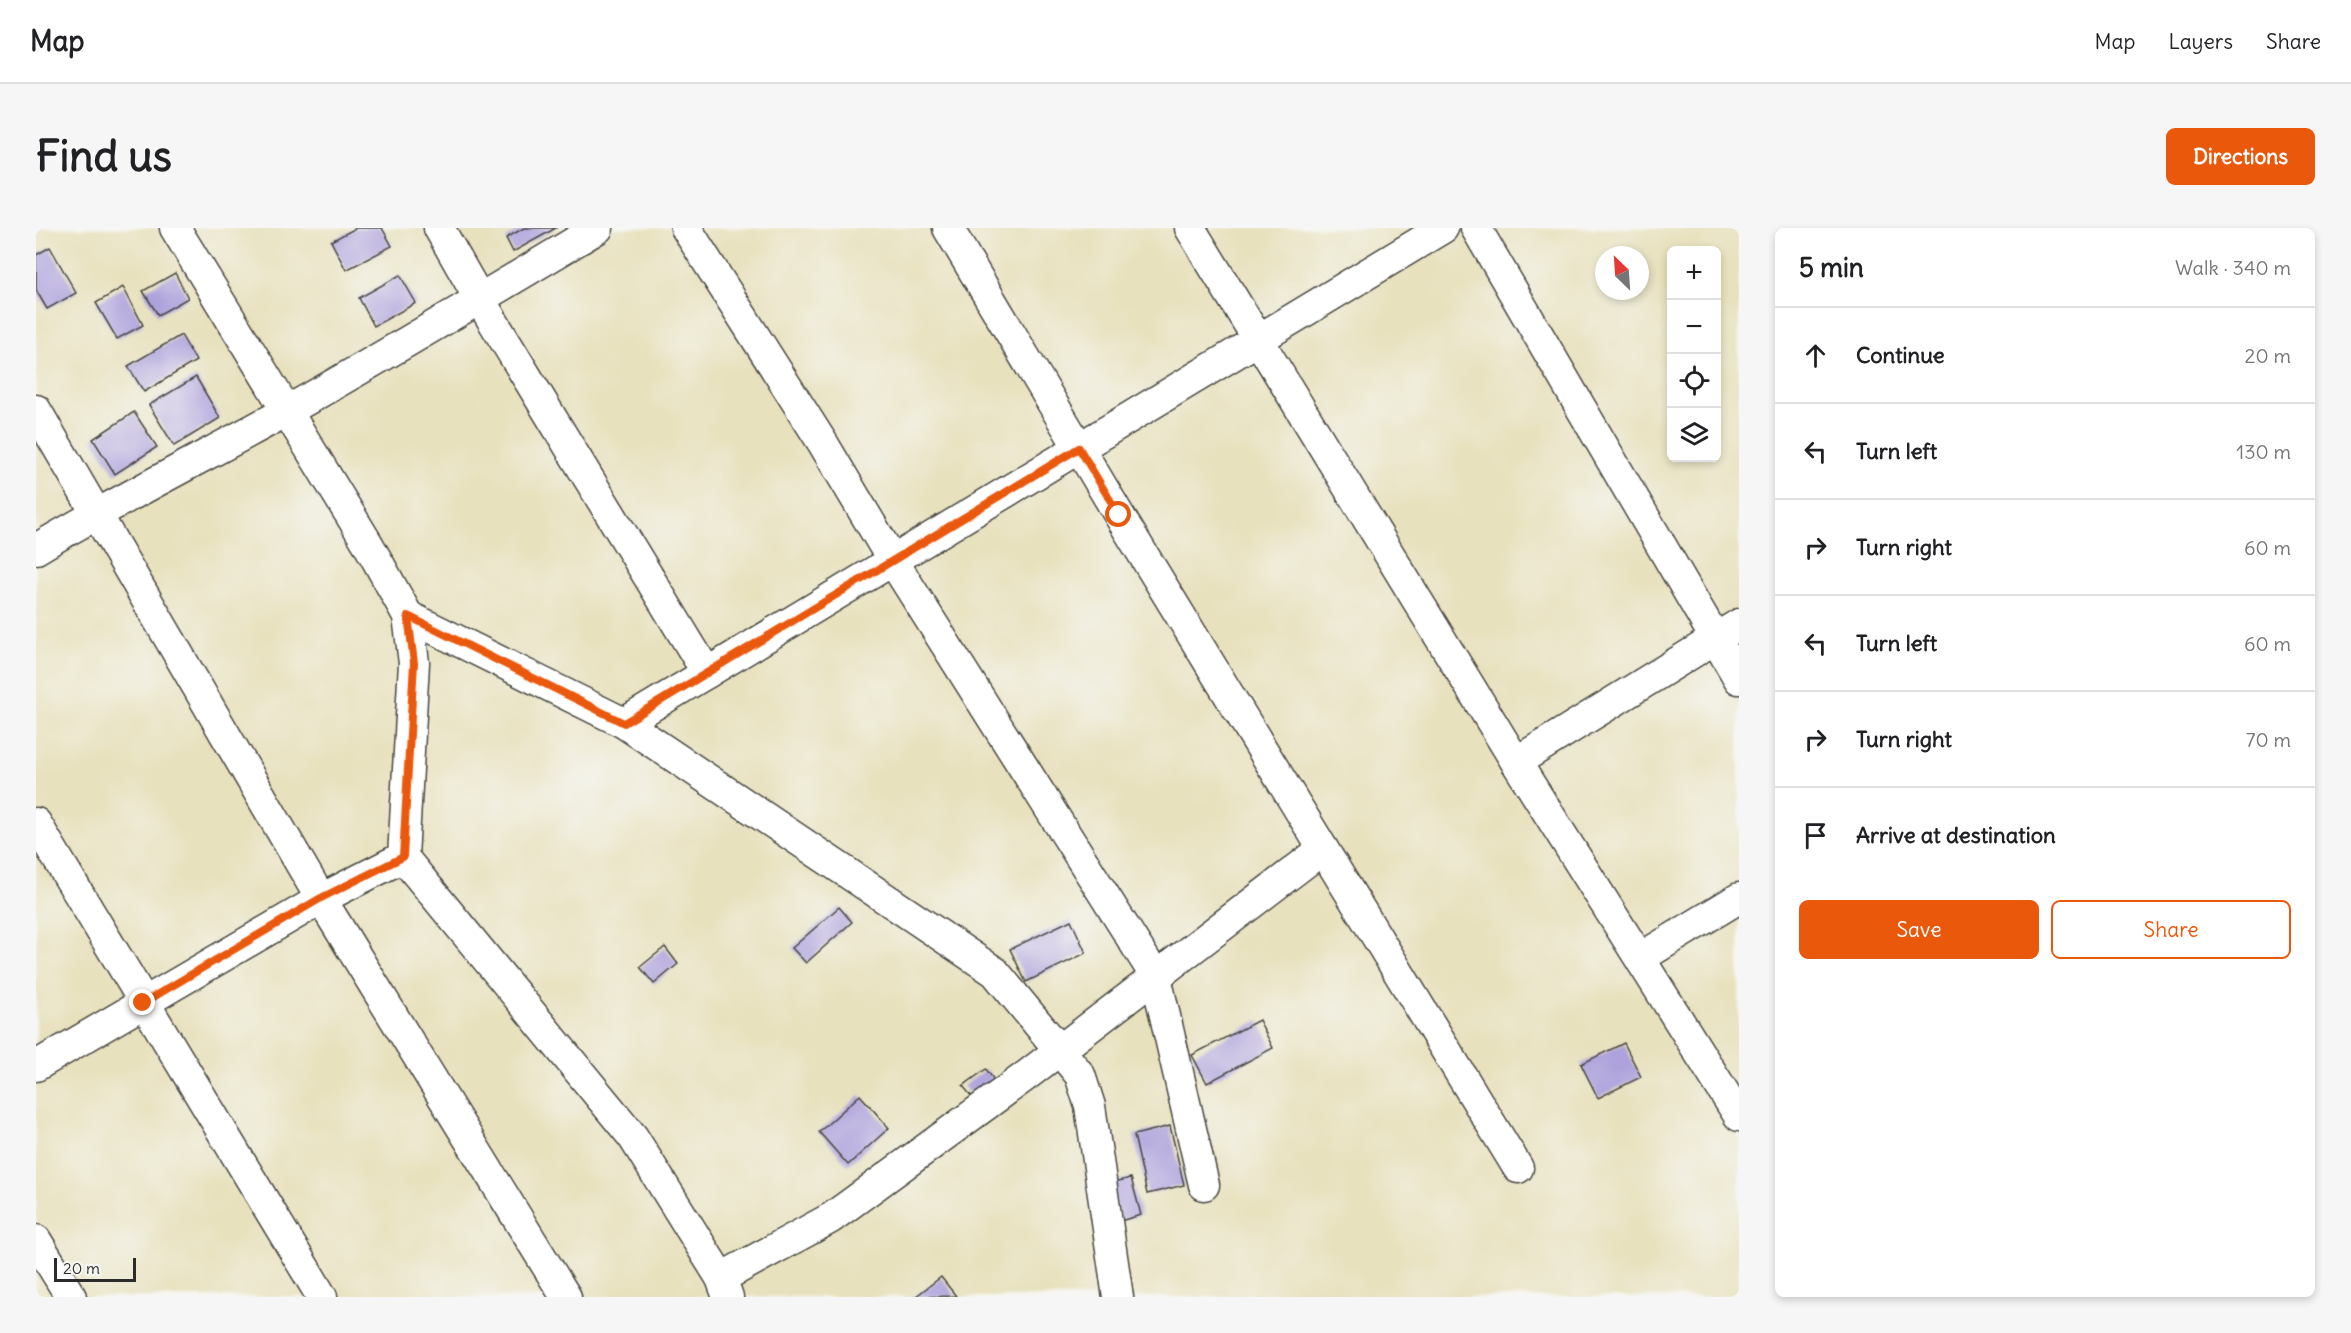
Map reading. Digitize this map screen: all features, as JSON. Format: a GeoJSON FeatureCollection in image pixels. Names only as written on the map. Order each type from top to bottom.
{"type":"FeatureCollection","features":[{"type":"Feature","properties":{"kind":"street"},"geometry":{"type":"LineString","coordinates":[[175,228],[287,411],[408,616],[414,663],[403,857],[633,1137],[724,1287],[831,1218],[1059,1051],[1323,849]]}},
{"type":"Feature","properties":{"kind":"street"},"geometry":{"type":"LineString","coordinates":[[439,228],[480,300],[707,673]]}},
{"type":"Feature","properties":{"kind":"street"},"geometry":{"type":"LineString","coordinates":[[36,549],[97,513],[287,411],[480,300],[598,228]]}},
{"type":"Feature","properties":{"kind":"street"},"geometry":{"type":"LineString","coordinates":[[686,228],[1156,977],[1204,1185]]}},
{"type":"Feature","properties":{"kind":"street"},"geometry":{"type":"LineString","coordinates":[[948,228],[1079,448],[1518,1168]]}},
{"type":"Feature","properties":{"kind":"street"},"geometry":{"type":"LineString","coordinates":[[1190,228],[1516,762],[1739,1116]]}},
{"type":"Feature","properties":{"kind":"street"},"geometry":{"type":"LineString","coordinates":[[624,723],[1443,228]]}},
{"type":"Feature","properties":{"kind":"street"},"geometry":{"type":"LineString","coordinates":[[1476,228],[1727,632],[1739,679]]}},
{"type":"Feature","properties":{"kind":"street"},"geometry":{"type":"LineString","coordinates":[[36,410],[321,898],[566,1297]]}},
{"type":"Feature","properties":{"kind":"street"},"geometry":{"type":"LineString","coordinates":[[408,616],[624,723],[995,972],[1080,1075],[1090,1106],[1118,1297]]}},
{"type":"Feature","properties":{"kind":"street"},"geometry":{"type":"LineString","coordinates":[[1516,762],[1727,632]]}},
{"type":"Feature","properties":{"kind":"street"},"geometry":{"type":"LineString","coordinates":[[36,823],[322,1297]]}},
{"type":"Feature","properties":{"kind":"street"},"geometry":{"type":"LineString","coordinates":[[36,1066],[321,898],[403,857]]}},
{"type":"Feature","properties":{"kind":"street"},"geometry":{"type":"LineString","coordinates":[[1640,958],[1739,898]]}},
{"type":"Feature","properties":{"kind":"street"},"geometry":{"type":"LineString","coordinates":[[36,1240],[71,1297]]}},
{"type":"Feature","properties":{"kind":"building"},"geometry":{"type":"Polygon","coordinates":[[[356,228],[382,228],[392,246],[346,270],[331,241],[356,228]]]}},
{"type":"Feature","properties":{"kind":"building"},"geometry":{"type":"Polygon","coordinates":[[[524,228],[556,228],[513,252],[506,238],[524,228]]]}},
{"type":"Feature","properties":{"kind":"building"},"geometry":{"type":"Polygon","coordinates":[[[50,247],[76,293],[47,309],[36,290],[36,255],[50,247]]]}},
{"type":"Feature","properties":{"kind":"building"},"geometry":{"type":"Polygon","coordinates":[[[175,273],[188,298],[158,315],[143,291],[175,273]]]}},
{"type":"Feature","properties":{"kind":"building"},"geometry":{"type":"Polygon","coordinates":[[[400,275],[416,303],[374,326],[359,298],[400,275]]]}},
{"type":"Feature","properties":{"kind":"building"},"geometry":{"type":"Polygon","coordinates":[[[123,287],[143,325],[117,339],[96,303],[123,287]]]}},
{"type":"Feature","properties":{"kind":"building"},"geometry":{"type":"Polygon","coordinates":[[[181,335],[196,361],[144,392],[128,366],[181,335]]]}},
{"type":"Feature","properties":{"kind":"building"},"geometry":{"type":"Polygon","coordinates":[[[196,377],[220,418],[174,446],[149,405],[196,377]]]}},
{"type":"Feature","properties":{"kind":"building"},"geometry":{"type":"Polygon","coordinates":[[[134,412],[157,447],[115,474],[93,439],[134,412]]]}},
{"type":"Feature","properties":{"kind":"building"},"geometry":{"type":"Polygon","coordinates":[[[839,907],[852,922],[806,963],[792,948],[839,907]]]}},
{"type":"Feature","properties":{"kind":"building"},"geometry":{"type":"Polygon","coordinates":[[[1071,920],[1086,953],[1026,982],[1010,949],[1071,920]]]}},
{"type":"Feature","properties":{"kind":"building"},"geometry":{"type":"Polygon","coordinates":[[[665,947],[678,964],[654,984],[640,967],[665,947]]]}},
{"type":"Feature","properties":{"kind":"building"},"geometry":{"type":"Polygon","coordinates":[[[1259,1020],[1273,1048],[1207,1083],[1192,1055],[1259,1020]]]}},
{"type":"Feature","properties":{"kind":"building"},"geometry":{"type":"Polygon","coordinates":[[[1624,1043],[1641,1077],[1598,1098],[1581,1064],[1624,1043]]]}},
{"type":"Feature","properties":{"kind":"building"},"geometry":{"type":"Polygon","coordinates":[[[986,1069],[994,1080],[972,1097],[963,1086],[986,1069]]]}},
{"type":"Feature","properties":{"kind":"building"},"geometry":{"type":"Polygon","coordinates":[[[860,1095],[889,1128],[848,1165],[819,1132],[860,1095]]]}},
{"type":"Feature","properties":{"kind":"building"},"geometry":{"type":"Polygon","coordinates":[[[1170,1126],[1184,1185],[1147,1194],[1134,1135],[1170,1126]]]}},
{"type":"Feature","properties":{"kind":"building"},"geometry":{"type":"Polygon","coordinates":[[[1131,1178],[1141,1215],[1120,1221],[1110,1183],[1131,1178]]]}},
{"type":"Feature","properties":{"kind":"building"},"geometry":{"type":"Polygon","coordinates":[[[941,1277],[956,1296],[915,1297],[941,1277]]]}},
{"type":"Feature","properties":{"kind":"route"},"geometry":{"type":"LineString","coordinates":[[143,1003],[321,898],[403,857],[414,663],[408,616],[624,723],[1079,448],[1119,515]]}}]}
